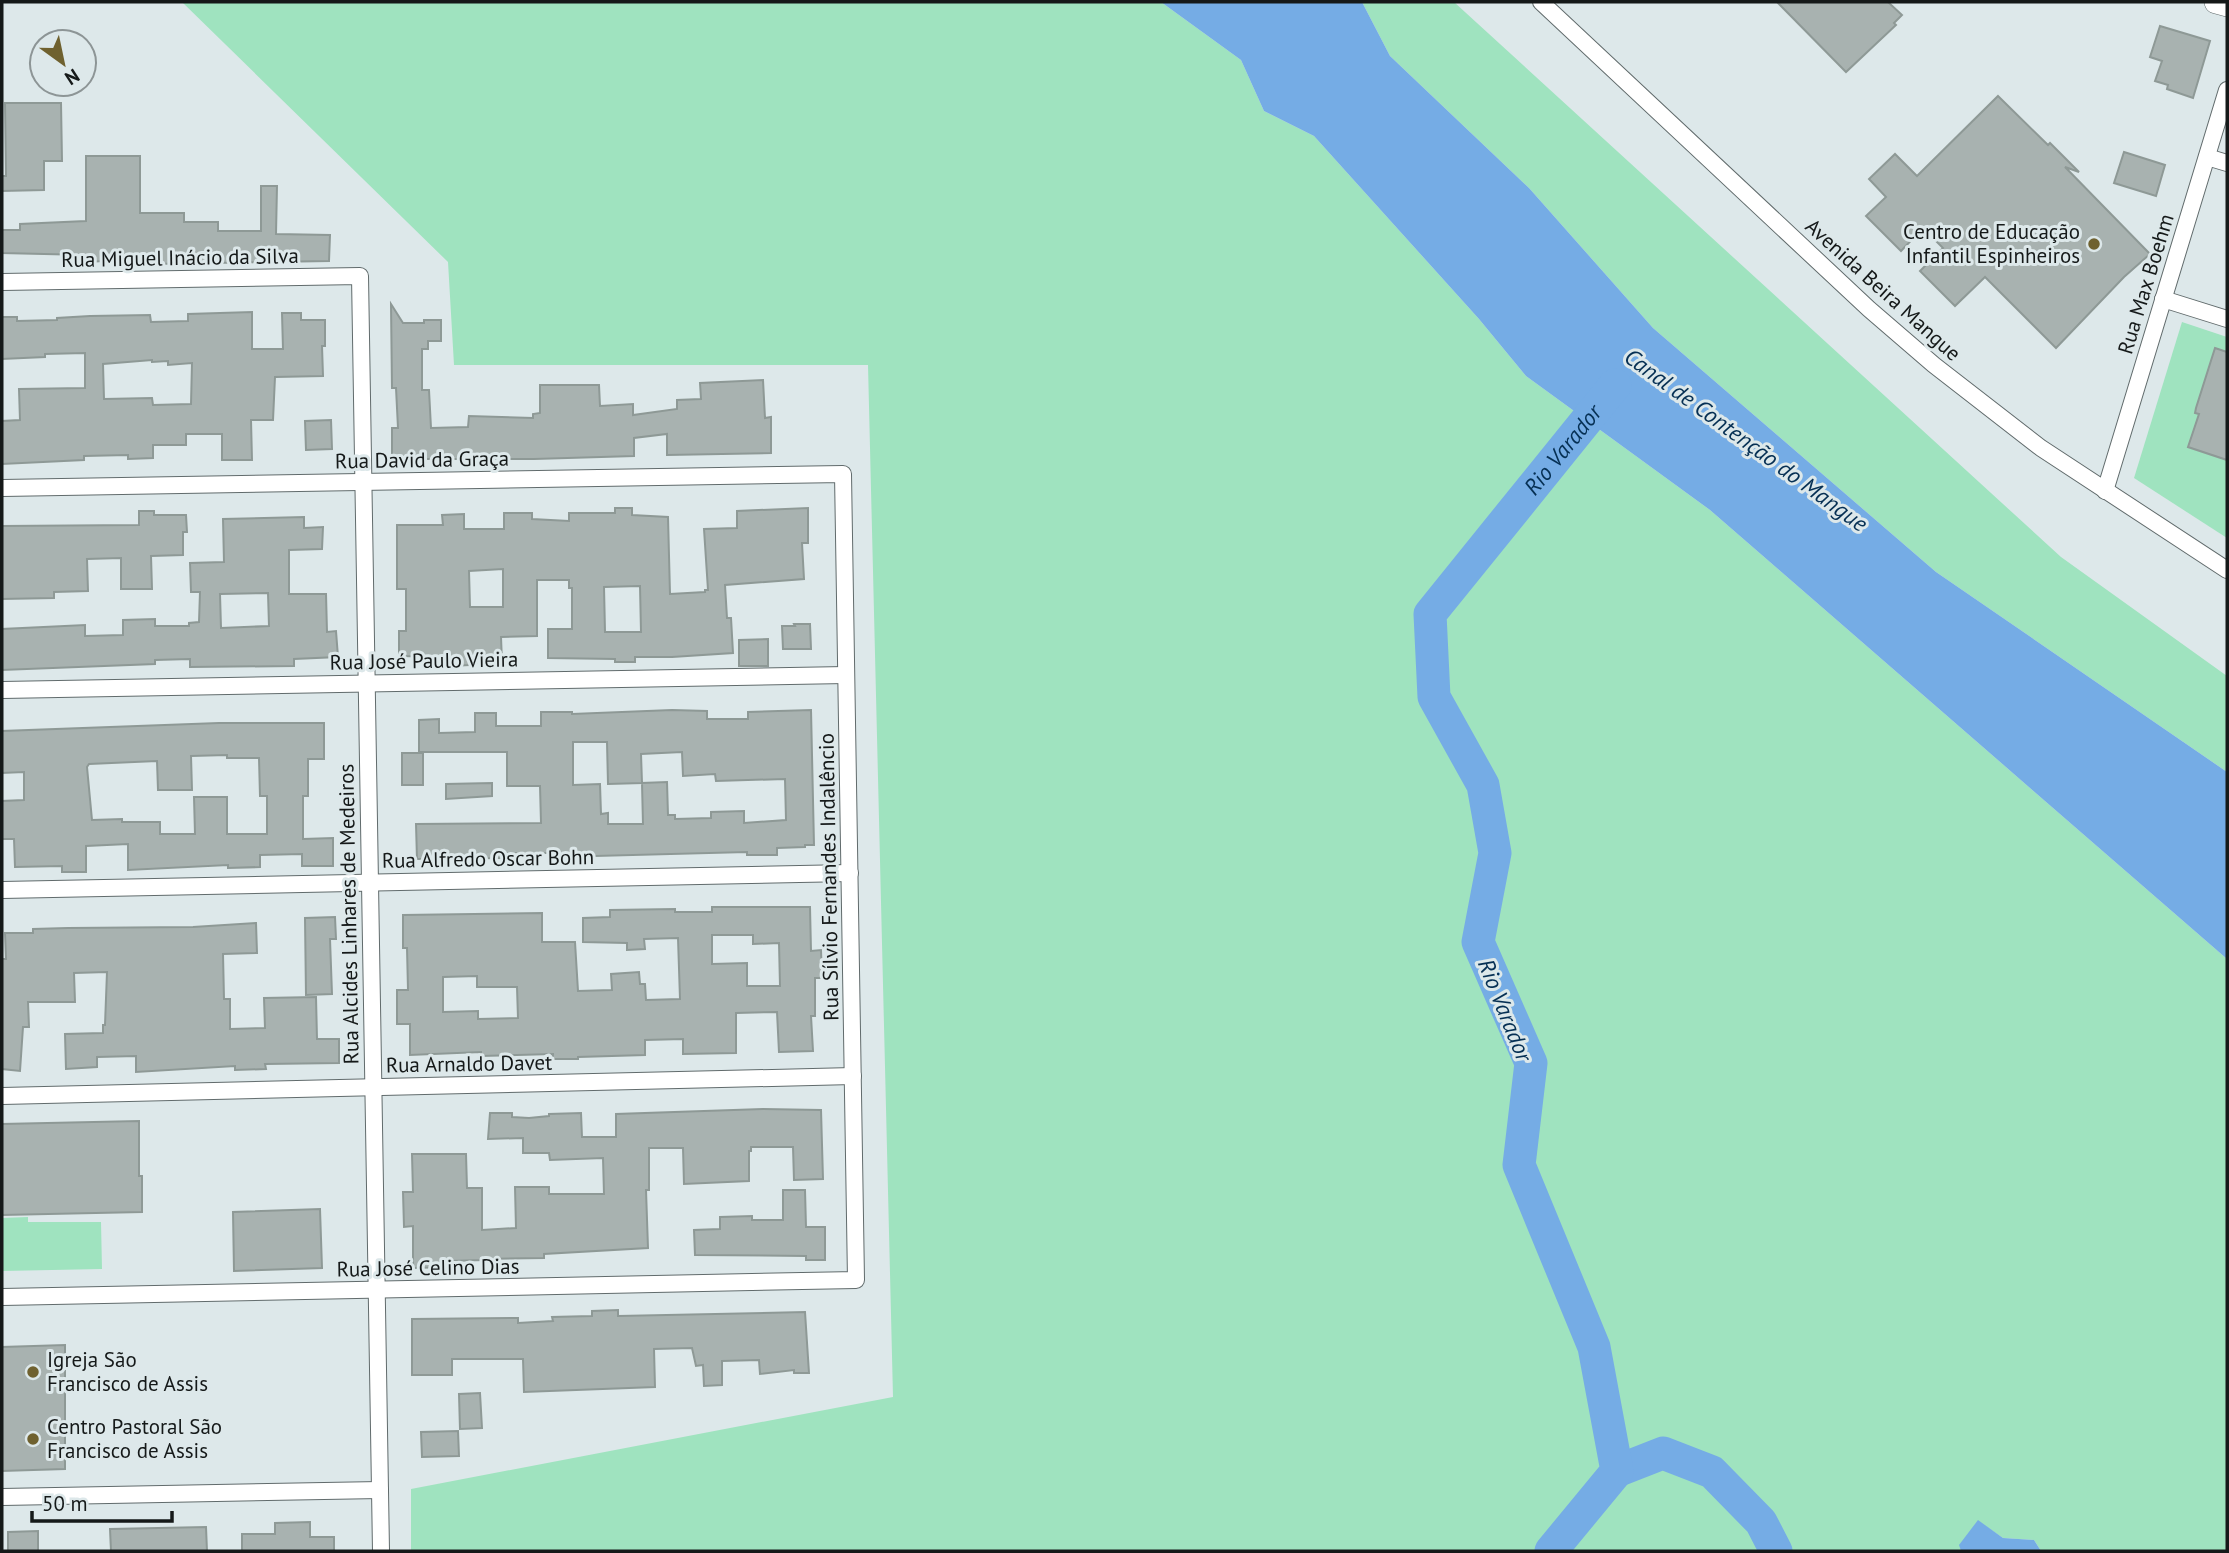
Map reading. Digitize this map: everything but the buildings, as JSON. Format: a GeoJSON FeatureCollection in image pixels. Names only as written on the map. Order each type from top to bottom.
{"type":"FeatureCollection","features":[{"type":"Feature","properties":{"kind":"street","name":"Avenida Beira Mangue"},"geometry":{"type":"LineString","coordinates":[[1541,2],[1878,317],[1989,409],[2105,491],[2227,570]]}},
{"type":"Feature","properties":{"kind":"street"},"geometry":{"type":"LineString","coordinates":[[2216,2],[2227,5]]}},
{"type":"Feature","properties":{"kind":"street","name":"Rua Max Boehm"},"geometry":{"type":"LineString","coordinates":[[2105,491],[2227,90]]}},
{"type":"Feature","properties":{"kind":"street"},"geometry":{"type":"LineString","coordinates":[[2207,157],[2227,163]]}},
{"type":"Feature","properties":{"kind":"street","name":"Rua Miguel Inácio da Silva"},"geometry":{"type":"LineString","coordinates":[[2,282],[360,276]]}},
{"type":"Feature","properties":{"kind":"street","name":"Rua Alcides Linhares de Medeiros"},"geometry":{"type":"LineString","coordinates":[[360,276],[381,1551]]}},
{"type":"Feature","properties":{"kind":"street"},"geometry":{"type":"LineString","coordinates":[[2163,299],[2227,319]]}},
{"type":"Feature","properties":{"kind":"street","name":"Rua David da Graça"},"geometry":{"type":"LineString","coordinates":[[2,488],[843,474]]}},
{"type":"Feature","properties":{"kind":"street","name":"Rua Sílvio Fernandes Indalêncio"},"geometry":{"type":"LineString","coordinates":[[843,474],[856,1280]]}},
{"type":"Feature","properties":{"kind":"street","name":"Rua José Paulo Vieira"},"geometry":{"type":"LineString","coordinates":[[2,690],[846,675]]}},
{"type":"Feature","properties":{"kind":"street","name":"Rua Alfredo Oscar Bohn"},"geometry":{"type":"LineString","coordinates":[[2,890],[849,873]]}},
{"type":"Feature","properties":{"kind":"street","name":"Rua Arnaldo Davet"},"geometry":{"type":"LineString","coordinates":[[2,1096],[853,1076]]}},
{"type":"Feature","properties":{"kind":"street","name":"Rua José Celino Dias"},"geometry":{"type":"LineString","coordinates":[[2,1297],[856,1280]]}},
{"type":"Feature","properties":{"kind":"street"},"geometry":{"type":"LineString","coordinates":[[2,1497],[380,1490]]}},
{"type":"Feature","properties":{"kind":"green space"},"geometry":{"type":"Polygon","coordinates":[[[182,2],[1161,2],[1241,60],[1264,111],[1314,136],[1479,319],[1526,376],[1710,510],[2227,959],[2227,1551],[2041,1551],[2034,1540],[2003,1538],[1978,1521],[1960,1545],[1961,1551],[411,1551],[411,1489],[893,1397],[868,365],[454,365],[448,262],[182,2]]]}},
{"type":"Feature","properties":{"kind":"green space"},"geometry":{"type":"Polygon","coordinates":[[[1362,2],[1454,2],[2061,557],[2227,676],[2227,772],[1936,572],[1653,328],[1529,188],[1390,56],[1362,2]]]}},
{"type":"Feature","properties":{"kind":"green space"},"geometry":{"type":"Polygon","coordinates":[[[2182,322],[2227,337],[2227,538],[2134,478],[2182,322]]]}},
{"type":"Feature","properties":{"kind":"green space"},"geometry":{"type":"Polygon","coordinates":[[[28,1217],[28,1222],[101,1222],[102,1269],[2,1271],[2,1218],[28,1217]]]}},
{"type":"Feature","properties":{"kind":"water","name":"Canal de Contenção do Mangue"},"geometry":{"type":"Polygon","coordinates":[[[1161,2],[1362,2],[1390,56],[1529,188],[1653,328],[1936,572],[2227,772],[2227,959],[1710,510],[1526,376],[1479,319],[1314,136],[1264,111],[1241,60],[1161,2]]]}},
{"type":"Feature","properties":{"kind":"water"},"geometry":{"type":"Polygon","coordinates":[[[1978,1520],[2003,1538],[2034,1540],[2041,1551],[1961,1551],[1959,1545],[1978,1520]]]}},
{"type":"Feature","properties":{"kind":"waterway","name":"Rio Varador"},"geometry":{"type":"LineString","coordinates":[[1551,1551],[1617,1471],[1594,1347],[1519,1165],[1531,1063],[1478,942],[1495,853],[1483,785],[1434,697],[1430,614],[1615,385]]}},
{"type":"Feature","properties":{"kind":"waterway"},"geometry":{"type":"LineString","coordinates":[[1617,1471],[1663,1453],[1712,1472],[1761,1522],[1776,1551]]}},
{"type":"Feature","properties":{"kind":"place","name":"Centro de Educação Infantil Espinheiros"},"geometry":{"type":"Point","coordinates":[2094,244]}},
{"type":"Feature","properties":{"kind":"place","name":"Igreja São Francisco de Assis"},"geometry":{"type":"Point","coordinates":[33,1372]}},
{"type":"Feature","properties":{"kind":"place","name":"Centro Pastoral São Francisco de Assis"},"geometry":{"type":"Point","coordinates":[33,1439]}}]}
